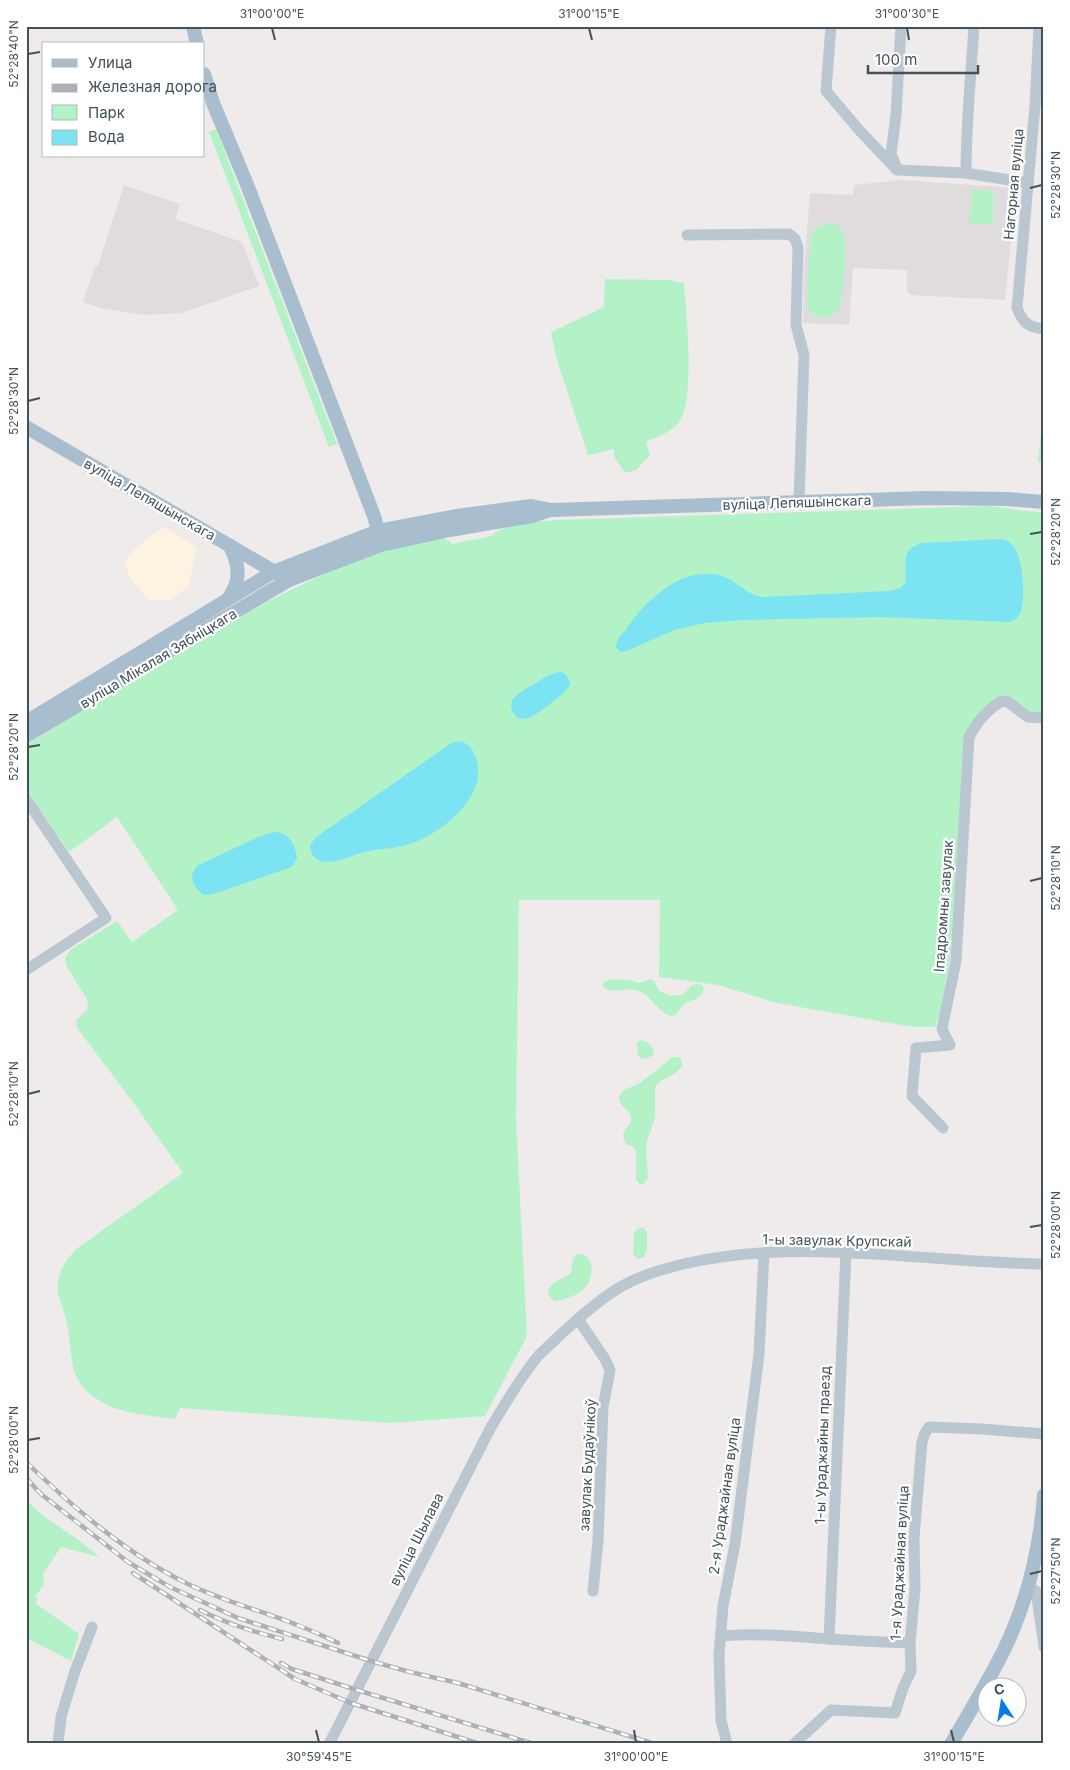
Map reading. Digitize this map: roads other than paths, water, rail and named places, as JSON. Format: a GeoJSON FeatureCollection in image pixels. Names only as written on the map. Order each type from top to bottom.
{"type":"FeatureCollection","features":[{"type":"Feature","properties":{"kind":"main road"},"geometry":{"type":"LineString","coordinates":[[193,26],[197,42]]}},
{"type":"Feature","properties":{"kind":"main road"},"geometry":{"type":"LineString","coordinates":[[205,77],[213,103],[246,182],[370,507],[382,545]]}},
{"type":"Feature","properties":{"kind":"main road","name":"вуліца Лепяшынскага"},"geometry":{"type":"LineString","coordinates":[[26,427],[289,580],[382,545],[477,524],[532,516],[551,510]]}},
{"type":"Feature","properties":{"kind":"main road","name":"вуліца Лепяшынскага"},"geometry":{"type":"LineString","coordinates":[[273,572],[378,531],[456,516],[531,506],[551,510],[927,498],[1007,499],[1044,502]]}},
{"type":"Feature","properties":{"kind":"main road"},"geometry":{"type":"LineString","coordinates":[[228,600],[235,590],[238,574],[236,557],[230,546]]}},
{"type":"Feature","properties":{"kind":"main road","name":"вуліца Мікалая Зябніцкага"},"geometry":{"type":"LineString","coordinates":[[26,722],[273,572]]}},
{"type":"Feature","properties":{"kind":"main road","name":"вуліца Мікалая Зябніцкага"},"geometry":{"type":"LineString","coordinates":[[26,736],[289,580]]}},
{"type":"Feature","properties":{"kind":"main road"},"geometry":{"type":"LineString","coordinates":[[951,1744],[1004,1650],[1028,1587],[1039,1542],[1044,1496]]}},
{"type":"Feature","properties":{"kind":"street"},"geometry":{"type":"LineString","coordinates":[[830,26],[826,91],[860,131],[898,170],[966,173],[1028,183]]}},
{"type":"Feature","properties":{"kind":"street"},"geometry":{"type":"LineString","coordinates":[[898,170],[891,154],[896,114],[901,26]]}},
{"type":"Feature","properties":{"kind":"street"},"geometry":{"type":"LineString","coordinates":[[966,173],[966,126],[974,26]]}},
{"type":"Feature","properties":{"kind":"street","name":"Нагорная вуліца"},"geometry":{"type":"LineString","coordinates":[[1039,26],[1034,115],[1017,308],[1022,320],[1033,328],[1044,329]]}},
{"type":"Feature","properties":{"kind":"street"},"geometry":{"type":"LineString","coordinates":[[687,235],[788,234],[795,239],[798,247],[796,325],[804,355],[799,501]]}},
{"type":"Feature","properties":{"kind":"street","name":"Іпадромны завулак"},"geometry":{"type":"LineString","coordinates":[[943,1128],[912,1096],[916,1048],[950,1045],[942,1029],[956,961],[969,737],[979,720],[1002,701],[1008,702],[1028,717],[1044,718]]}},
{"type":"Feature","properties":{"kind":"street"},"geometry":{"type":"LineString","coordinates":[[26,799],[106,918],[26,970]]}},
{"type":"Feature","properties":{"kind":"street","name":"1-ы завулак Крупскай"},"geometry":{"type":"LineString","coordinates":[[540,1354],[578,1319],[613,1291],[653,1272],[718,1258],[764,1253],[846,1253],[1044,1264]]}},
{"type":"Feature","properties":{"kind":"street","name":"2-я Ураджайная вуліца"},"geometry":{"type":"LineString","coordinates":[[727,1744],[721,1720],[719,1656],[723,1606],[735,1544],[759,1354],[764,1253]]}},
{"type":"Feature","properties":{"kind":"street","name":"1-ы Ураджайны праезд"},"geometry":{"type":"LineString","coordinates":[[829,1639],[846,1253]]}},
{"type":"Feature","properties":{"kind":"street","name":"завулак Будаўнікоў"},"geometry":{"type":"LineString","coordinates":[[578,1319],[605,1359],[610,1370],[603,1408],[598,1541],[593,1592]]}},
{"type":"Feature","properties":{"kind":"street","name":"вуліца Шылава"},"geometry":{"type":"LineString","coordinates":[[329,1744],[491,1428],[514,1390],[540,1354]]}},
{"type":"Feature","properties":{"kind":"street","name":"1-я Ураджайная вуліца"},"geometry":{"type":"LineString","coordinates":[[794,1744],[831,1710],[895,1712],[911,1671],[910,1643],[915,1589],[914,1538],[922,1442],[929,1427],[1044,1434]]}},
{"type":"Feature","properties":{"kind":"street"},"geometry":{"type":"LineString","coordinates":[[1028,1587],[1036,1591],[1044,1647]]}},
{"type":"Feature","properties":{"kind":"street"},"geometry":{"type":"LineString","coordinates":[[58,1744],[61,1717],[74,1674],[92,1627]]}},
{"type":"Feature","properties":{"kind":"street"},"geometry":{"type":"LineString","coordinates":[[721,1636],[794,1635],[829,1639],[910,1643]]}},
{"type":"Feature","properties":{"kind":"water"},"geometry":{"type":"Polygon","coordinates":[[[1000,539],[1010,543],[1016,552],[1023,580],[1021,609],[1017,618],[1010,622],[879,617],[743,620],[705,623],[674,630],[627,651],[620,652],[616,647],[617,641],[644,606],[666,588],[691,576],[719,575],[757,596],[763,597],[889,591],[900,588],[905,583],[907,554],[915,546],[923,543],[1000,539]]]}},
{"type":"Feature","properties":{"kind":"water"},"geometry":{"type":"Polygon","coordinates":[[[557,672],[566,675],[569,679],[570,684],[565,692],[541,711],[530,717],[524,719],[514,714],[511,707],[512,700],[518,694],[545,677],[557,672]]]}},
{"type":"Feature","properties":{"kind":"water"},"geometry":{"type":"Polygon","coordinates":[[[458,741],[467,744],[472,749],[476,758],[478,772],[476,786],[469,799],[448,822],[423,839],[405,846],[360,853],[331,862],[320,861],[314,857],[310,846],[315,838],[450,744],[458,741]]]}},
{"type":"Feature","properties":{"kind":"water"},"geometry":{"type":"Polygon","coordinates":[[[273,832],[283,834],[293,844],[297,858],[292,867],[213,894],[205,895],[197,889],[192,874],[197,866],[273,832]]]}},
{"type":"Feature","properties":{"kind":"railway"},"geometry":{"type":"LineString","coordinates":[[26,1462],[102,1529],[164,1571],[213,1595],[302,1627],[338,1643]]}},
{"type":"Feature","properties":{"kind":"railway"},"geometry":{"type":"LineString","coordinates":[[26,1478],[41,1494],[128,1562],[170,1587],[238,1618],[371,1661],[458,1683],[655,1744]]}},
{"type":"Feature","properties":{"kind":"railway"},"geometry":{"type":"LineString","coordinates":[[133,1573],[295,1679],[351,1703],[480,1744]]}},
{"type":"Feature","properties":{"kind":"railway"},"geometry":{"type":"LineString","coordinates":[[200,1610],[241,1627],[282,1639]]}},
{"type":"Feature","properties":{"kind":"railway"},"geometry":{"type":"LineString","coordinates":[[281,1663],[292,1669],[357,1690],[534,1744]]}}]}
